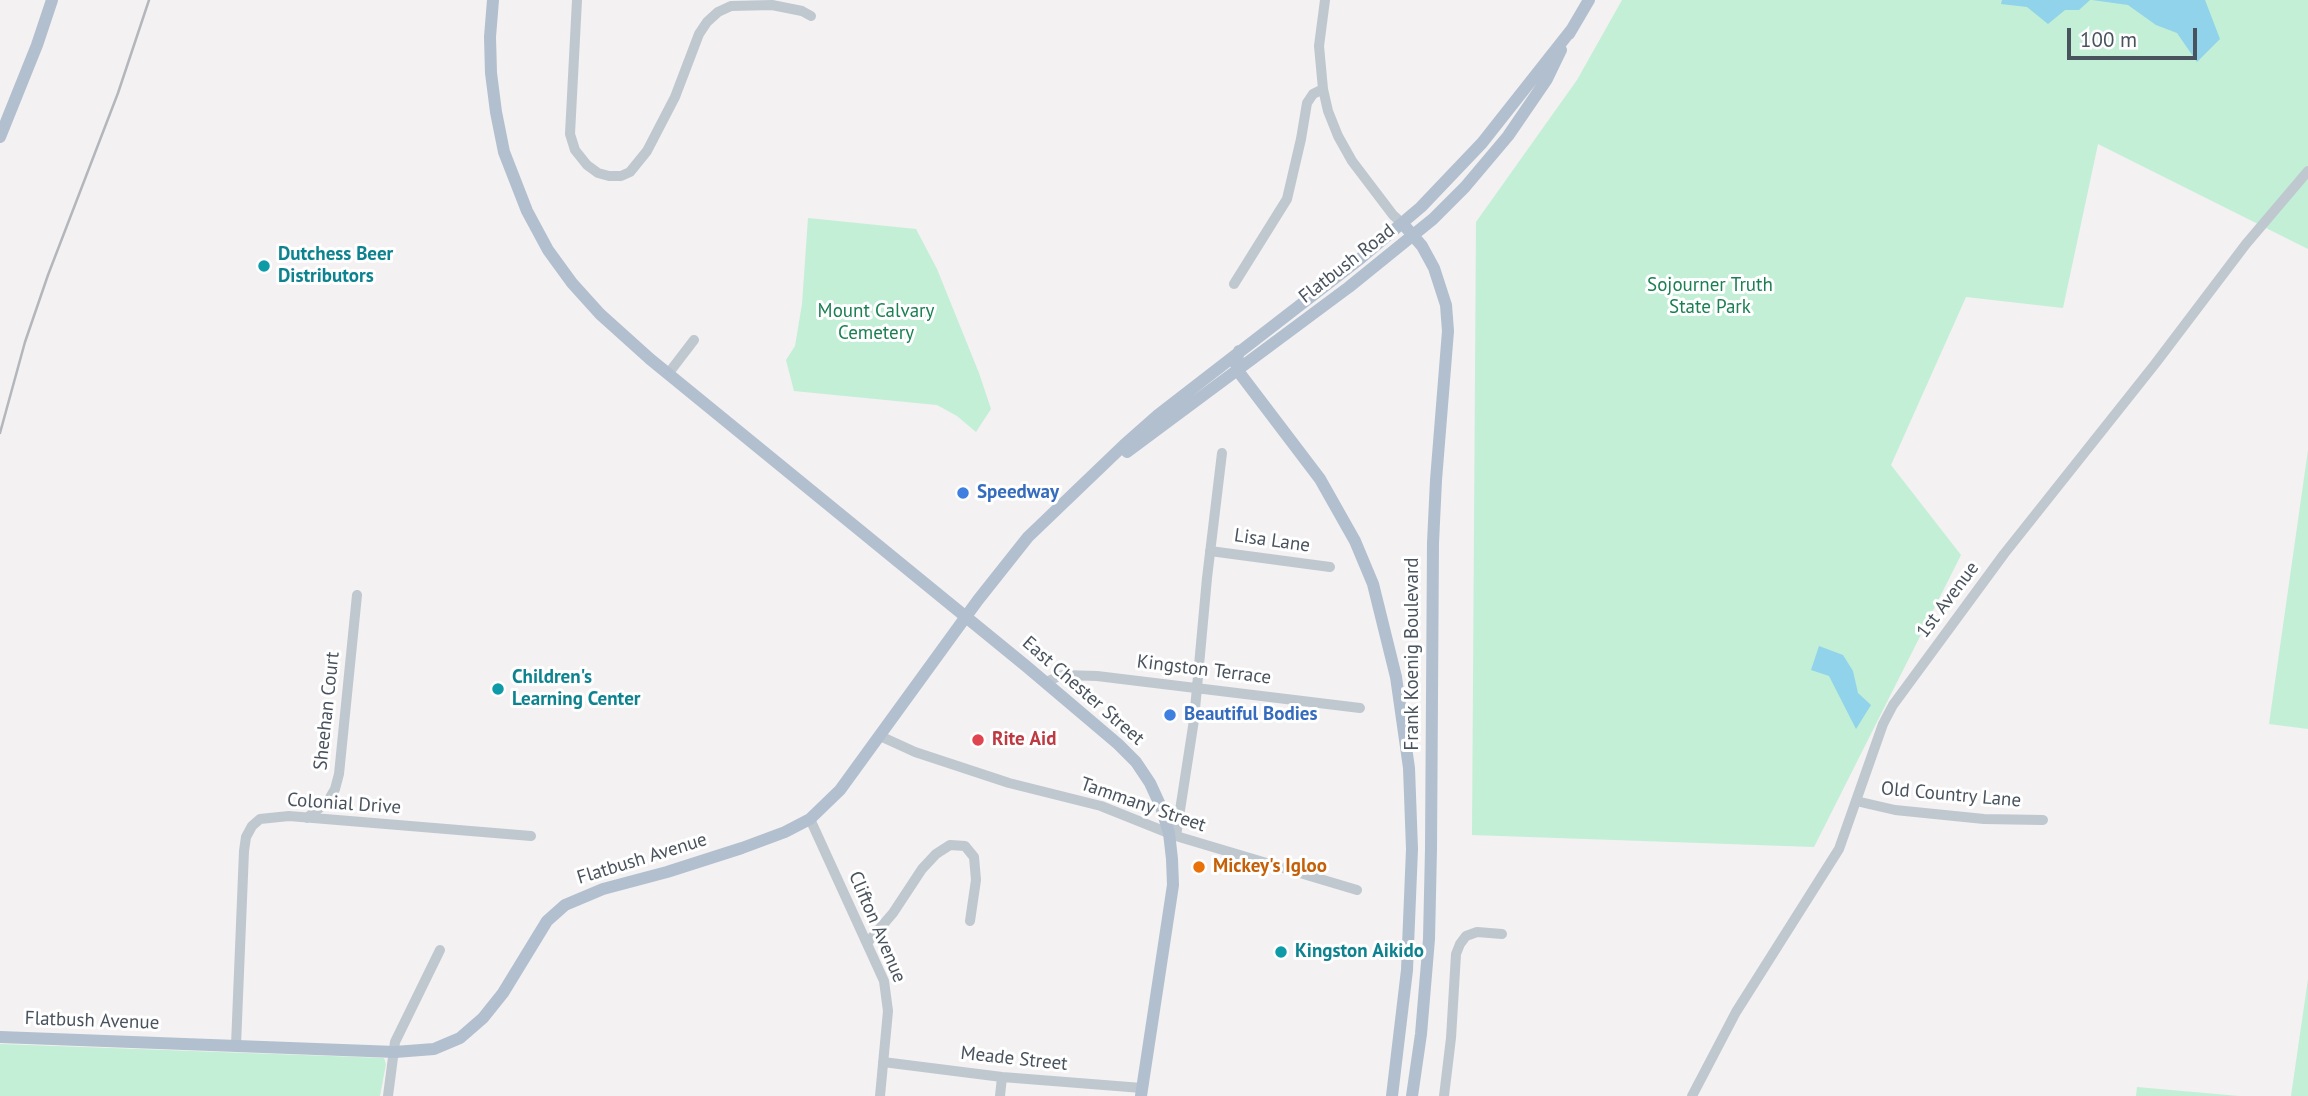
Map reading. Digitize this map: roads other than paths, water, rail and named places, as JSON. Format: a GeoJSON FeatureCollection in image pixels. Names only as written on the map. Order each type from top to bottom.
{"type":"FeatureCollection","features":[{"type":"Feature","properties":{"kind":"main road"},"geometry":{"type":"LineString","coordinates":[[0,137],[52,0]]}},
{"type":"Feature","properties":{"kind":"main road","name":"East Chester Street"},"geometry":{"type":"LineString","coordinates":[[493,0],[490,46],[492,92],[505,152],[527,211],[560,267],[584,298],[615,329],[668,374],[1045,682],[1136,762],[1156,795],[1172,834],[1171,900],[1141,1092]]}},
{"type":"Feature","properties":{"kind":"main road","name":"Flatbush Road"},"geometry":{"type":"LineString","coordinates":[[1093,477],[1415,236],[1465,187],[1508,136],[1547,79],[1589,0]]}},
{"type":"Feature","properties":{"kind":"main road","name":"Flatbush Road"},"geometry":{"type":"LineString","coordinates":[[1016,552],[1042,523],[1140,430],[1403,224],[1482,143],[1572,29]]}},
{"type":"Feature","properties":{"kind":"main road","name":"Frank Koenig Boulevard"},"geometry":{"type":"LineString","coordinates":[[1403,224],[1428,256],[1439,281],[1446,305],[1448,331],[1433,544],[1429,928],[1422,1023],[1412,1096]]}},
{"type":"Feature","properties":{"kind":"main road"},"geometry":{"type":"LineString","coordinates":[[1238,371],[1236,364],[1239,351]]}},
{"type":"Feature","properties":{"kind":"main road","name":"Frank Koenig Boulevard"},"geometry":{"type":"LineString","coordinates":[[1238,371],[1314,470],[1345,519],[1373,584],[1394,665],[1406,746],[1412,849],[1407,970],[1402,1031],[1392,1096]]}},
{"type":"Feature","properties":{"kind":"main road","name":"Flatbush Avenue"},"geometry":{"type":"LineString","coordinates":[[0,1037],[395,1052],[434,1049],[448,1045],[472,1029],[494,1006],[555,912],[576,899],[742,848],[785,832],[810,819],[840,790],[1016,552]]}},
{"type":"Feature","properties":{"kind":"street"},"geometry":{"type":"LineString","coordinates":[[577,0],[570,134],[575,150],[587,165],[598,173],[609,176],[621,176],[630,172],[647,151],[675,97],[699,34],[718,12],[731,6],[772,5],[802,11],[811,16]]}},
{"type":"Feature","properties":{"kind":"street"},"geometry":{"type":"LineString","coordinates":[[1325,0],[1319,46],[1323,89],[1333,124],[1344,149],[1392,215],[1403,224]]}},
{"type":"Feature","properties":{"kind":"street"},"geometry":{"type":"LineString","coordinates":[[1234,284],[1287,199],[1307,103],[1313,94],[1323,89]]}},
{"type":"Feature","properties":{"kind":"street","name":"1st Avenue"},"geometry":{"type":"LineString","coordinates":[[1692,1096],[1735,1012],[1833,860],[1857,802],[1883,724],[1894,705],[1952,622],[2246,244],[2308,172]]}},
{"type":"Feature","properties":{"kind":"street"},"geometry":{"type":"LineString","coordinates":[[668,374],[694,341]]}},
{"type":"Feature","properties":{"kind":"street","name":"East Chester Street"},"geometry":{"type":"LineString","coordinates":[[1172,834],[1191,742],[1222,453]]}},
{"type":"Feature","properties":{"kind":"street","name":"Lisa Lane"},"geometry":{"type":"LineString","coordinates":[[1210,551],[1330,567]]}},
{"type":"Feature","properties":{"kind":"street","name":"Sheehan Court"},"geometry":{"type":"LineString","coordinates":[[307,818],[328,801],[339,774],[357,595]]}},
{"type":"Feature","properties":{"kind":"street","name":"Kingston Terrace"},"geometry":{"type":"LineString","coordinates":[[1045,682],[1062,675],[1080,674],[1360,708]]}},
{"type":"Feature","properties":{"kind":"street","name":"Tammany Street"},"geometry":{"type":"LineString","coordinates":[[880,736],[915,752],[1009,783],[1101,806],[1172,834],[1357,890]]}},
{"type":"Feature","properties":{"kind":"street","name":"Old Country Lane"},"geometry":{"type":"LineString","coordinates":[[1857,802],[1895,810],[1984,819],[2043,820]]}},
{"type":"Feature","properties":{"kind":"street","name":"Colonial Drive"},"geometry":{"type":"LineString","coordinates":[[236,1045],[244,850],[246,837],[260,819],[274,816],[307,818],[531,836]]}},
{"type":"Feature","properties":{"kind":"street","name":"Clifton Avenue"},"geometry":{"type":"LineString","coordinates":[[810,819],[884,981],[887,998],[880,1096]]}},
{"type":"Feature","properties":{"kind":"street"},"geometry":{"type":"LineString","coordinates":[[868,942],[893,913],[922,869],[936,854],[950,845],[965,846],[974,857],[976,880],[970,921]]}},
{"type":"Feature","properties":{"kind":"street"},"geometry":{"type":"LineString","coordinates":[[1444,1096],[1456,954],[1466,936],[1491,931],[1502,934]]}},
{"type":"Feature","properties":{"kind":"street"},"geometry":{"type":"LineString","coordinates":[[388,1096],[395,1042],[440,950]]}},
{"type":"Feature","properties":{"kind":"street","name":"Meade Street"},"geometry":{"type":"LineString","coordinates":[[883,1062],[1141,1092]]}},
{"type":"Feature","properties":{"kind":"street"},"geometry":{"type":"LineString","coordinates":[[1000,1096],[1002,1077]]}},
{"type":"Feature","properties":{"kind":"water"},"geometry":{"type":"Polygon","coordinates":[[[2002,0],[2090,0],[2079,10],[2065,10],[2048,24],[2027,7],[2001,4],[2002,0]]]}},
{"type":"Feature","properties":{"kind":"water"},"geometry":{"type":"Polygon","coordinates":[[[2092,0],[2205,0],[2220,39],[2197,62],[2177,33],[2156,25],[2128,5],[2092,0]]]}},
{"type":"Feature","properties":{"kind":"water"},"geometry":{"type":"Polygon","coordinates":[[[1819,646],[1843,655],[1853,671],[1858,693],[1871,705],[1856,729],[1829,676],[1811,670],[1819,646]]]}},
{"type":"Feature","properties":{"kind":"railway"},"geometry":{"type":"LineString","coordinates":[[0,433],[25,342],[48,275],[118,93],[149,0]]}},
{"type":"Feature","properties":{"kind":"place","name":"Dutchess Beer Distributors"},"geometry":{"type":"Point","coordinates":[264,266]}},
{"type":"Feature","properties":{"kind":"place","name":"Speedway"},"geometry":{"type":"Point","coordinates":[963,493]}},
{"type":"Feature","properties":{"kind":"place","name":"Children's Learning Center"},"geometry":{"type":"Point","coordinates":[498,689]}},
{"type":"Feature","properties":{"kind":"place","name":"Beautiful Bodies"},"geometry":{"type":"Point","coordinates":[1170,715]}},
{"type":"Feature","properties":{"kind":"place","name":"Rite Aid"},"geometry":{"type":"Point","coordinates":[978,740]}},
{"type":"Feature","properties":{"kind":"place","name":"Mickey's Igloo"},"geometry":{"type":"Point","coordinates":[1199,867]}},
{"type":"Feature","properties":{"kind":"place","name":"Kingston Aikido"},"geometry":{"type":"Point","coordinates":[1281,952]}},
{"type":"Feature","properties":{"kind":"park label","name":"Sojourner Truth State Park"},"geometry":{"type":"Point","coordinates":[1710,297]}},
{"type":"Feature","properties":{"kind":"park label","name":"Mount Calvary Cemetery"},"geometry":{"type":"Point","coordinates":[876,323]}}]}
